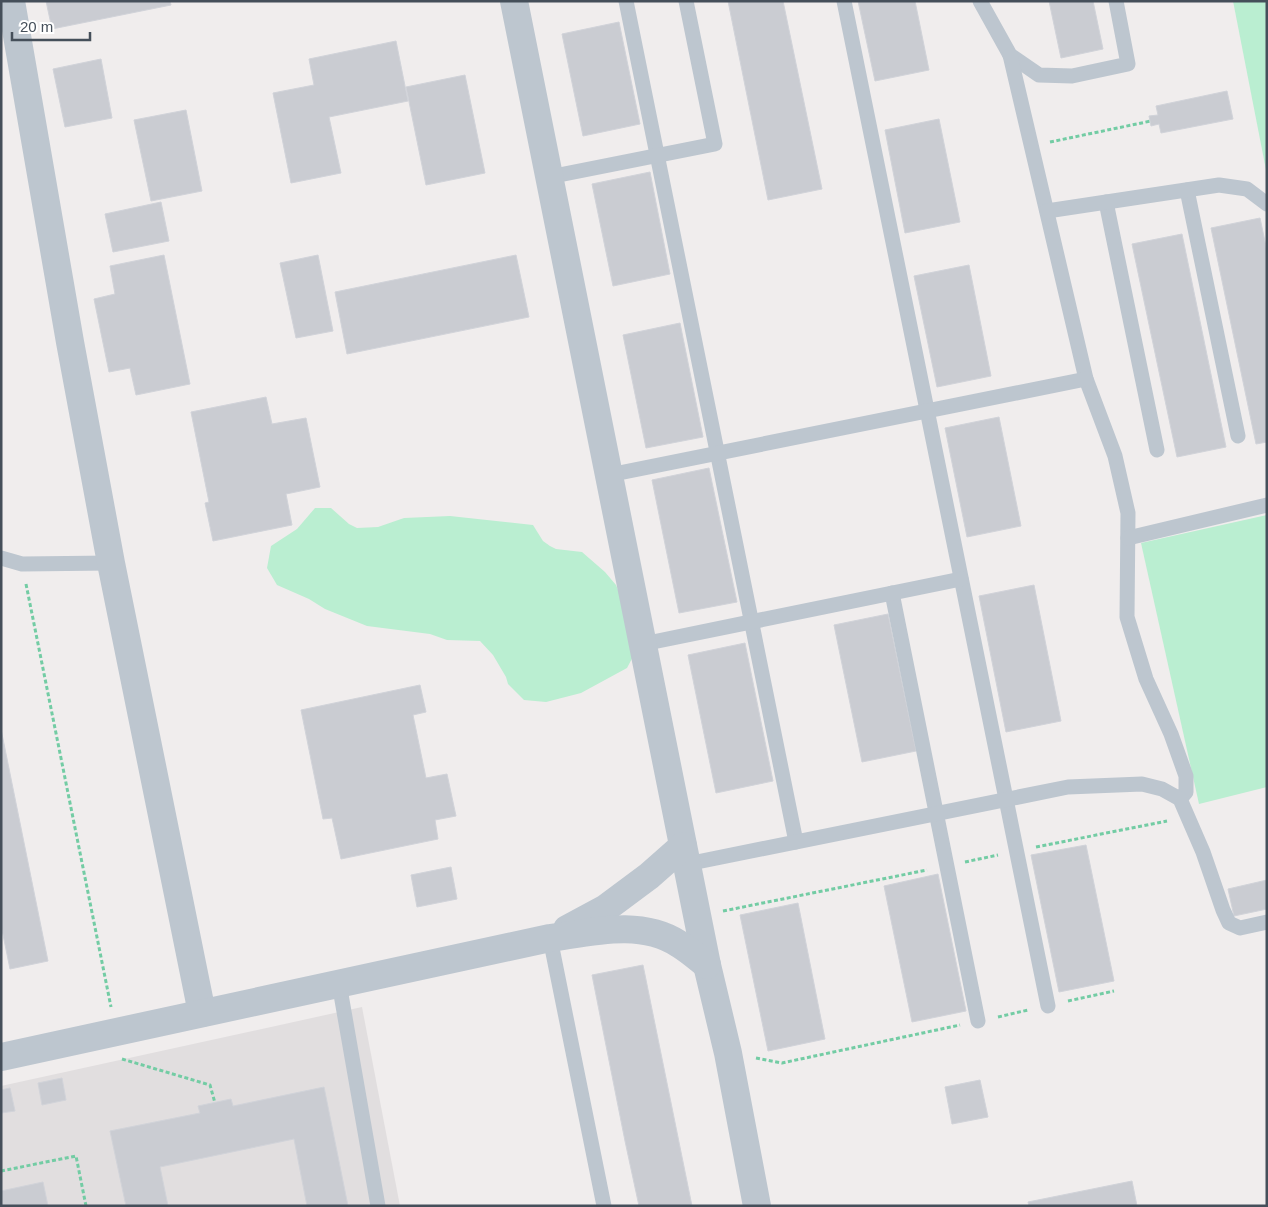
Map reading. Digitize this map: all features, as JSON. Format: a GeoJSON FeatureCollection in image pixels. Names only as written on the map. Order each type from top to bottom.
{"type":"FeatureCollection","features":[{"type":"Feature","properties":{"kind":"street"},"geometry":{"type":"LineString","coordinates":[[11,1],[70,342],[111,563],[202,1013]]}},
{"type":"Feature","properties":{"kind":"street"},"geometry":{"type":"LineString","coordinates":[[514,1],[707,965],[728,1053],[757,1206]]}},
{"type":"Feature","properties":{"kind":"street"},"geometry":{"type":"LineString","coordinates":[[550,938],[606,908],[649,876],[685,855]]}},
{"type":"Feature","properties":{"kind":"street"},"geometry":{"type":"LineString","coordinates":[[2,1053],[116,1032],[550,938],[614,929],[652,932],[678,943],[707,965]]}},
{"type":"Feature","properties":{"kind":"lane"},"geometry":{"type":"LineString","coordinates":[[626,1],[796,842]]}},
{"type":"Feature","properties":{"kind":"lane"},"geometry":{"type":"LineString","coordinates":[[549,177],[715,144],[686,1]]}},
{"type":"Feature","properties":{"kind":"lane"},"geometry":{"type":"LineString","coordinates":[[844,1],[1048,1006]]}},
{"type":"Feature","properties":{"kind":"lane"},"geometry":{"type":"LineString","coordinates":[[980,1],[1010,55],[1086,378],[1116,456],[1128,513],[1127,617],[1146,679],[1171,734],[1186,776],[1186,792],[1180,799]]}},
{"type":"Feature","properties":{"kind":"lane"},"geometry":{"type":"LineString","coordinates":[[1010,55],[1040,75],[1072,76],[1128,64],[1116,1]]}},
{"type":"Feature","properties":{"kind":"lane"},"geometry":{"type":"LineString","coordinates":[[1047,210],[1219,185],[1247,189],[1267,204]]}},
{"type":"Feature","properties":{"kind":"lane"},"geometry":{"type":"LineString","coordinates":[[1187,190],[1238,436]]}},
{"type":"Feature","properties":{"kind":"lane"},"geometry":{"type":"LineString","coordinates":[[1106,202],[1157,450]]}},
{"type":"Feature","properties":{"kind":"lane"},"geometry":{"type":"LineString","coordinates":[[609,476],[1086,378]]}},
{"type":"Feature","properties":{"kind":"lane"},"geometry":{"type":"LineString","coordinates":[[1128,538],[1267,505]]}},
{"type":"Feature","properties":{"kind":"lane"},"geometry":{"type":"LineString","coordinates":[[1,558],[22,564],[111,563]]}},
{"type":"Feature","properties":{"kind":"lane"},"geometry":{"type":"LineString","coordinates":[[643,644],[961,579]]}},
{"type":"Feature","properties":{"kind":"lane"},"geometry":{"type":"LineString","coordinates":[[892,593],[978,1021]]}},
{"type":"Feature","properties":{"kind":"lane"},"geometry":{"type":"LineString","coordinates":[[685,855],[796,842],[1068,787],[1142,784],[1162,789],[1180,799],[1203,852],[1222,910],[1229,923],[1240,928],[1267,922]]}},
{"type":"Feature","properties":{"kind":"lane"},"geometry":{"type":"LineString","coordinates":[[550,938],[604,1206]]}},
{"type":"Feature","properties":{"kind":"lane"},"geometry":{"type":"LineString","coordinates":[[339,983],[378,1206]]}},
{"type":"Feature","properties":{"kind":"path"},"geometry":{"type":"LineString","coordinates":[[1032,145],[1151,122]]}},
{"type":"Feature","properties":{"kind":"path"},"geometry":{"type":"LineString","coordinates":[[22,564],[122,1060],[210,1085],[215,1103]]}},
{"type":"Feature","properties":{"kind":"path"},"geometry":{"type":"LineString","coordinates":[[728,1053],[782,1063],[1114,991]]}},
{"type":"Feature","properties":{"kind":"path"},"geometry":{"type":"LineString","coordinates":[[1,1171],[76,1156],[86,1206]]}},
{"type":"Feature","properties":{"kind":"shaded area"},"geometry":{"type":"Polygon","coordinates":[[[362,1007],[400,1206],[1,1206],[1,1086],[362,1007]]]}},
{"type":"Feature","properties":{"kind":"green space"},"geometry":{"type":"Polygon","coordinates":[[[1233,1],[1267,1],[1267,175],[1233,1]]]}},
{"type":"Feature","properties":{"kind":"green space"},"geometry":{"type":"Polygon","coordinates":[[[315,508],[331,508],[349,524],[357,528],[378,527],[404,518],[450,516],[533,525],[543,541],[556,549],[582,552],[605,572],[616,585],[628,613],[636,651],[627,668],[581,693],[546,702],[524,700],[508,684],[493,655],[480,641],[447,640],[430,634],[367,626],[325,609],[309,599],[277,585],[267,568],[271,546],[297,529],[315,508]]]}},
{"type":"Feature","properties":{"kind":"green space"},"geometry":{"type":"Polygon","coordinates":[[[1267,515],[1267,787],[1199,804],[1141,543],[1267,515]]]}},
{"type":"Feature","properties":{"kind":"building"},"geometry":{"type":"Polygon","coordinates":[[[46,1],[170,1],[171,5],[52,29],[46,1]]]}},
{"type":"Feature","properties":{"kind":"building"},"geometry":{"type":"Polygon","coordinates":[[[728,1],[783,1],[822,189],[768,200],[728,1]]]}},
{"type":"Feature","properties":{"kind":"building"},"geometry":{"type":"Polygon","coordinates":[[[858,1],[915,1],[929,70],[875,81],[858,1]]]}},
{"type":"Feature","properties":{"kind":"building"},"geometry":{"type":"Polygon","coordinates":[[[1049,1],[1093,1],[1103,49],[1061,58],[1049,1]]]}},
{"type":"Feature","properties":{"kind":"building"},"geometry":{"type":"Polygon","coordinates":[[[619,22],[640,124],[583,136],[562,34],[619,22]]]}},
{"type":"Feature","properties":{"kind":"building"},"geometry":{"type":"Polygon","coordinates":[[[396,41],[408,101],[329,117],[341,173],[291,183],[273,93],[314,85],[309,59],[396,41]]]}},
{"type":"Feature","properties":{"kind":"building"},"geometry":{"type":"Polygon","coordinates":[[[101,59],[112,118],[65,127],[53,69],[101,59]]]}},
{"type":"Feature","properties":{"kind":"building"},"geometry":{"type":"Polygon","coordinates":[[[465,75],[485,173],[426,185],[406,87],[465,75]]]}},
{"type":"Feature","properties":{"kind":"building"},"geometry":{"type":"Polygon","coordinates":[[[1227,91],[1233,119],[1161,133],[1159,124],[1151,126],[1149,116],[1158,115],[1156,106],[1227,91]]]}},
{"type":"Feature","properties":{"kind":"building"},"geometry":{"type":"Polygon","coordinates":[[[186,110],[202,191],[151,201],[134,120],[186,110]]]}},
{"type":"Feature","properties":{"kind":"building"},"geometry":{"type":"Polygon","coordinates":[[[939,119],[960,222],[905,233],[885,130],[939,119]]]}},
{"type":"Feature","properties":{"kind":"building"},"geometry":{"type":"Polygon","coordinates":[[[650,172],[670,274],[613,286],[592,184],[650,172]]]}},
{"type":"Feature","properties":{"kind":"building"},"geometry":{"type":"Polygon","coordinates":[[[161,202],[169,241],[113,252],[105,214],[161,202]]]}},
{"type":"Feature","properties":{"kind":"building"},"geometry":{"type":"Polygon","coordinates":[[[1260,218],[1267,251],[1267,442],[1256,444],[1211,228],[1260,218]]]}},
{"type":"Feature","properties":{"kind":"building"},"geometry":{"type":"Polygon","coordinates":[[[1182,234],[1226,447],[1177,457],[1132,244],[1182,234]]]}},
{"type":"Feature","properties":{"kind":"building"},"geometry":{"type":"Polygon","coordinates":[[[164,255],[190,384],[136,395],[130,368],[109,372],[94,299],[115,294],[110,266],[164,255]]]}},
{"type":"Feature","properties":{"kind":"building"},"geometry":{"type":"Polygon","coordinates":[[[318,255],[333,331],[296,338],[280,263],[318,255]]]}},
{"type":"Feature","properties":{"kind":"building"},"geometry":{"type":"Polygon","coordinates":[[[516,255],[529,317],[347,354],[335,292],[516,255]]]}},
{"type":"Feature","properties":{"kind":"building"},"geometry":{"type":"Polygon","coordinates":[[[969,265],[991,376],[937,387],[914,276],[969,265]]]}},
{"type":"Feature","properties":{"kind":"building"},"geometry":{"type":"Polygon","coordinates":[[[680,323],[703,437],[646,448],[623,335],[680,323]]]}},
{"type":"Feature","properties":{"kind":"building"},"geometry":{"type":"Polygon","coordinates":[[[266,397],[272,424],[306,418],[320,487],[286,494],[292,525],[213,541],[205,503],[209,502],[191,412],[266,397]]]}},
{"type":"Feature","properties":{"kind":"building"},"geometry":{"type":"Polygon","coordinates":[[[999,417],[1021,526],[967,537],[945,428],[999,417]]]}},
{"type":"Feature","properties":{"kind":"building"},"geometry":{"type":"Polygon","coordinates":[[[709,468],[737,602],[679,613],[652,480],[709,468]]]}},
{"type":"Feature","properties":{"kind":"building"},"geometry":{"type":"Polygon","coordinates":[[[1034,585],[1061,721],[1006,732],[979,596],[1034,585]]]}},
{"type":"Feature","properties":{"kind":"building"},"geometry":{"type":"Polygon","coordinates":[[[888,614],[916,751],[862,762],[834,625],[888,614]]]}},
{"type":"Feature","properties":{"kind":"building"},"geometry":{"type":"Polygon","coordinates":[[[745,643],[773,781],[716,793],[688,655],[745,643]]]}},
{"type":"Feature","properties":{"kind":"building"},"geometry":{"type":"Polygon","coordinates":[[[420,685],[426,712],[413,715],[426,778],[447,774],[456,816],[435,820],[438,839],[341,859],[332,818],[323,819],[301,710],[420,685]]]}},
{"type":"Feature","properties":{"kind":"building"},"geometry":{"type":"Polygon","coordinates":[[[1,729],[48,961],[10,969],[1,925],[1,729]]]}},
{"type":"Feature","properties":{"kind":"building"},"geometry":{"type":"Polygon","coordinates":[[[1086,845],[1114,981],[1059,992],[1031,855],[1086,845]]]}},
{"type":"Feature","properties":{"kind":"building"},"geometry":{"type":"Polygon","coordinates":[[[451,867],[457,899],[417,907],[411,875],[451,867]]]}},
{"type":"Feature","properties":{"kind":"building"},"geometry":{"type":"Polygon","coordinates":[[[938,874],[966,1011],[912,1022],[884,886],[938,874]]]}},
{"type":"Feature","properties":{"kind":"building"},"geometry":{"type":"Polygon","coordinates":[[[1267,880],[1267,909],[1234,916],[1228,889],[1267,880]]]}},
{"type":"Feature","properties":{"kind":"building"},"geometry":{"type":"Polygon","coordinates":[[[798,903],[825,1039],[768,1051],[740,915],[798,903]]]}},
{"type":"Feature","properties":{"kind":"building"},"geometry":{"type":"Polygon","coordinates":[[[643,965],[692,1206],[639,1206],[625,1141],[592,975],[643,965]]]}},
{"type":"Feature","properties":{"kind":"building"},"geometry":{"type":"Polygon","coordinates":[[[62,1078],[66,1100],[42,1105],[38,1083],[62,1078]]]}},
{"type":"Feature","properties":{"kind":"building"},"geometry":{"type":"Polygon","coordinates":[[[980,1080],[988,1117],[952,1124],[945,1087],[980,1080]]]}},
{"type":"Feature","properties":{"kind":"building"},"geometry":{"type":"Polygon","coordinates":[[[324,1087],[348,1206],[307,1206],[294,1139],[160,1167],[168,1206],[126,1206],[110,1131],[200,1113],[198,1106],[231,1099],[233,1106],[324,1087]]]}},
{"type":"Feature","properties":{"kind":"building"},"geometry":{"type":"Polygon","coordinates":[[[10,1088],[15,1111],[1,1113],[1,1090],[10,1088]]]}},
{"type":"Feature","properties":{"kind":"building"},"geometry":{"type":"Polygon","coordinates":[[[1132,1181],[1137,1206],[1029,1206],[1028,1202],[1132,1181]]]}},
{"type":"Feature","properties":{"kind":"building"},"geometry":{"type":"Polygon","coordinates":[[[43,1182],[48,1206],[1,1206],[1,1191],[43,1182]]]}}]}
